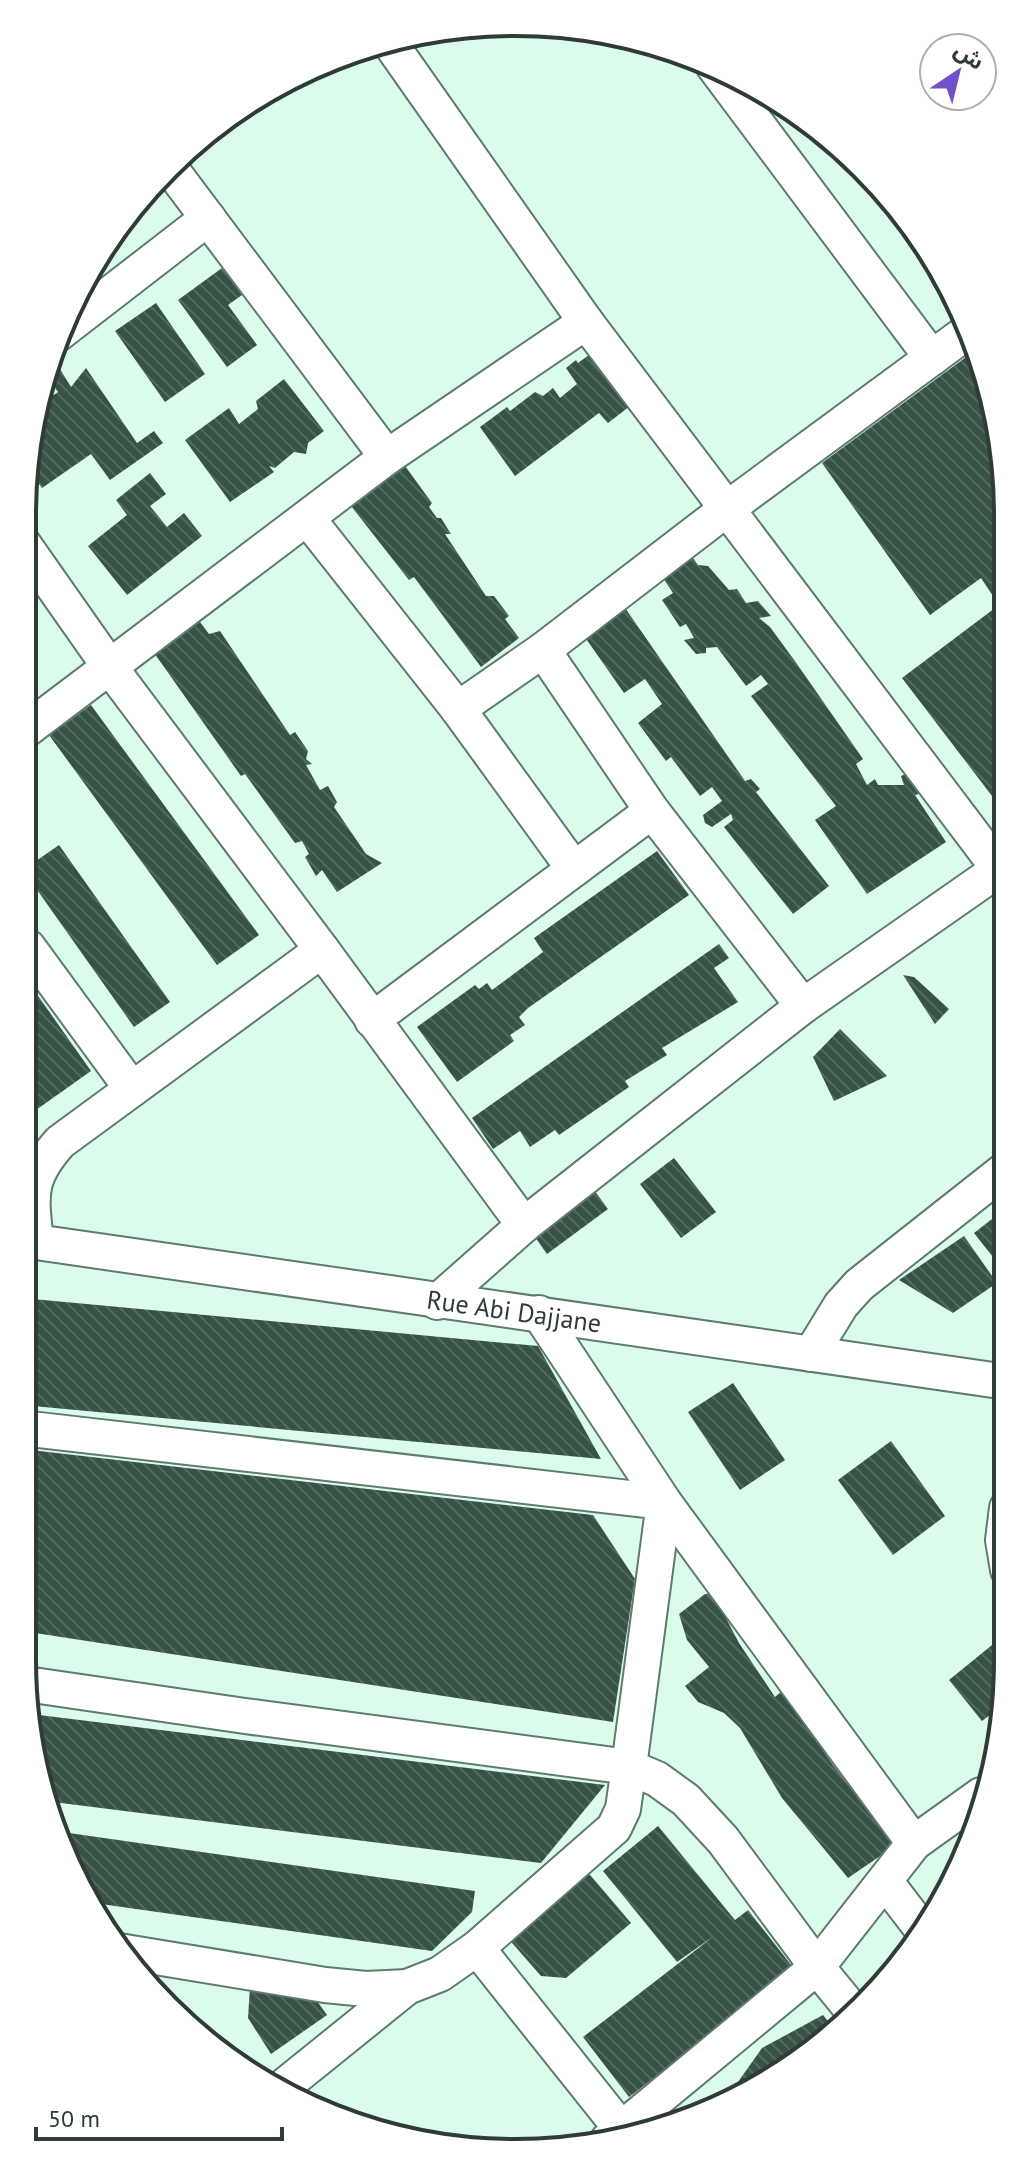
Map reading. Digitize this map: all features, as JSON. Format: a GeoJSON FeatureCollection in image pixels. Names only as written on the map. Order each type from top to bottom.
{"type":"FeatureCollection","features":[{"type":"Feature","properties":{"kind":"street"},"geometry":{"type":"LineString","coordinates":[[396,51],[586,322],[994,857]]}},
{"type":"Feature","properties":{"kind":"street"},"geometry":{"type":"LineString","coordinates":[[729,86],[932,358]]}},
{"type":"Feature","properties":{"kind":"street"},"geometry":{"type":"LineString","coordinates":[[176,176],[387,457]]}},
{"type":"Feature","properties":{"kind":"street"},"geometry":{"type":"LineString","coordinates":[[78,318],[208,218]]}},
{"type":"Feature","properties":{"kind":"street"},"geometry":{"type":"LineString","coordinates":[[36,722],[387,457],[586,322]]}},
{"type":"Feature","properties":{"kind":"street"},"geometry":{"type":"LineString","coordinates":[[458,709],[543,650],[728,508],[960,337]]}},
{"type":"Feature","properties":{"kind":"street"},"geometry":{"type":"LineString","coordinates":[[308,519],[458,709],[574,869]]}},
{"type":"Feature","properties":{"kind":"street"},"geometry":{"type":"LineString","coordinates":[[36,562],[109,666],[524,1225]]}},
{"type":"Feature","properties":{"kind":"street"},"geometry":{"type":"LineString","coordinates":[[543,650],[652,811],[803,1006]]}},
{"type":"Feature","properties":{"kind":"street"},"geometry":{"type":"LineString","coordinates":[[372,1020],[652,811]]}},
{"type":"Feature","properties":{"kind":"street"},"geometry":{"type":"LineString","coordinates":[[437,1302],[524,1225],[803,1006],[994,873]]}},
{"type":"Feature","properties":{"kind":"street"},"geometry":{"type":"LineString","coordinates":[[36,1179],[47,1157],[60,1142],[322,950]]}},
{"type":"Feature","properties":{"kind":"street"},"geometry":{"type":"LineString","coordinates":[[36,958],[132,1089]]}},
{"type":"Feature","properties":{"kind":"street"},"geometry":{"type":"LineString","coordinates":[[811,1354],[841,1305],[859,1285],[994,1178]]}},
{"type":"Feature","properties":{"kind":"street","name":"Rue Abi Dajjane"},"geometry":{"type":"LineString","coordinates":[[36,1242],[994,1380]]}},
{"type":"Feature","properties":{"kind":"street"},"geometry":{"type":"LineString","coordinates":[[539,1313],[664,1502],[914,1843]]}},
{"type":"Feature","properties":{"kind":"street"},"geometry":{"type":"LineString","coordinates":[[36,1430],[664,1502]]}},
{"type":"Feature","properties":{"kind":"street"},"geometry":{"type":"LineString","coordinates":[[289,2082],[407,1987],[440,1974],[477,1948],[614,1828],[623,1809],[664,1502]]}},
{"type":"Feature","properties":{"kind":"street"},"geometry":{"type":"LineString","coordinates":[[37,1686],[629,1767],[657,1779],[686,1800],[723,1840],[848,2005]]}},
{"type":"Feature","properties":{"kind":"street"},"geometry":{"type":"LineString","coordinates":[[630,2125],[817,1967],[914,1843],[973,1801]]}},
{"type":"Feature","properties":{"kind":"street"},"geometry":{"type":"LineString","coordinates":[[885,1881],[916,1921]]}},
{"type":"Feature","properties":{"kind":"street"},"geometry":{"type":"LineString","coordinates":[[477,1948],[613,2129]]}},
{"type":"Feature","properties":{"kind":"street"},"geometry":{"type":"LineString","coordinates":[[137,1954],[325,1985],[366,1989],[407,1987]]}},
{"type":"Feature","properties":{"kind":"building"},"geometry":{"type":"Polygon","coordinates":[[[222,268],[242,295],[228,305],[257,345],[227,367],[178,300],[222,268]]]}},
{"type":"Feature","properties":{"kind":"building"},"geometry":{"type":"Polygon","coordinates":[[[156,303],[205,374],[165,402],[115,331],[156,303]]]}},
{"type":"Feature","properties":{"kind":"building"},"geometry":{"type":"Polygon","coordinates":[[[593,352],[634,403],[608,423],[599,413],[515,476],[480,427],[507,407],[510,411],[535,392],[543,396],[553,388],[560,398],[577,384],[566,368],[593,352]]]}},
{"type":"Feature","properties":{"kind":"building"},"geometry":{"type":"Polygon","coordinates":[[[967,356],[978,391],[990,452],[994,598],[981,578],[930,615],[822,463],[967,356]]]}},
{"type":"Feature","properties":{"kind":"building"},"geometry":{"type":"Polygon","coordinates":[[[86,368],[137,443],[154,431],[163,443],[110,480],[91,454],[42,488],[37,482],[40,452],[51,397],[58,392],[54,386],[60,369],[71,387],[86,368]]]}},
{"type":"Feature","properties":{"kind":"building"},"geometry":{"type":"Polygon","coordinates":[[[284,379],[324,431],[308,443],[306,454],[294,452],[275,468],[269,466],[274,472],[230,502],[185,440],[229,408],[239,424],[258,409],[256,401],[284,379]]]}},
{"type":"Feature","properties":{"kind":"building"},"geometry":{"type":"Polygon","coordinates":[[[405,466],[432,503],[429,507],[437,518],[441,518],[451,534],[445,534],[486,596],[494,596],[509,616],[505,619],[519,638],[481,667],[414,577],[409,580],[351,506],[405,466]]]}},
{"type":"Feature","properties":{"kind":"building"},"geometry":{"type":"Polygon","coordinates":[[[150,473],[166,494],[150,506],[167,527],[184,513],[202,536],[127,595],[88,546],[127,515],[116,500],[150,473]]]}},
{"type":"Feature","properties":{"kind":"building"},"geometry":{"type":"Polygon","coordinates":[[[693,558],[698,565],[708,566],[729,590],[737,589],[746,603],[758,601],[771,616],[759,618],[770,627],[863,759],[856,764],[867,785],[875,779],[878,785],[904,785],[901,776],[908,773],[926,792],[915,795],[946,842],[867,894],[815,820],[836,806],[751,696],[768,684],[761,675],[746,686],[717,647],[706,648],[706,653],[696,654],[684,640],[694,638],[686,624],[680,627],[662,600],[673,593],[663,578],[693,558]]]}},
{"type":"Feature","properties":{"kind":"building"},"geometry":{"type":"Polygon","coordinates":[[[623,605],[745,781],[751,779],[760,789],[756,792],[829,886],[793,914],[724,827],[733,820],[731,814],[712,827],[705,823],[703,815],[722,801],[712,787],[700,796],[671,757],[666,761],[638,723],[662,704],[645,679],[624,693],[582,633],[623,605]]]}},
{"type":"Feature","properties":{"kind":"building"},"geometry":{"type":"Polygon","coordinates":[[[994,609],[994,799],[902,678],[994,609]]]}},
{"type":"Feature","properties":{"kind":"building"},"geometry":{"type":"Polygon","coordinates":[[[197,618],[209,634],[220,631],[290,735],[295,732],[308,751],[306,759],[312,764],[306,765],[320,790],[328,786],[337,802],[334,807],[366,854],[382,863],[337,892],[322,870],[316,876],[305,857],[309,854],[302,841],[295,843],[245,774],[241,776],[152,650],[197,618]]]}},
{"type":"Feature","properties":{"kind":"building"},"geometry":{"type":"Polygon","coordinates":[[[91,705],[259,935],[217,965],[49,735],[91,705]]]}},
{"type":"Feature","properties":{"kind":"building"},"geometry":{"type":"Polygon","coordinates":[[[59,845],[170,1002],[134,1027],[36,888],[36,861],[59,845]]]}},
{"type":"Feature","properties":{"kind":"building"},"geometry":{"type":"Polygon","coordinates":[[[657,851],[689,895],[528,1008],[519,1017],[525,1025],[510,1035],[514,1041],[457,1082],[417,1027],[475,985],[479,989],[487,983],[492,990],[507,979],[543,952],[534,938],[657,851]]]}},
{"type":"Feature","properties":{"kind":"building"},"geometry":{"type":"Polygon","coordinates":[[[719,944],[729,958],[714,968],[738,1002],[662,1048],[667,1055],[625,1081],[629,1087],[559,1135],[555,1130],[530,1147],[520,1131],[493,1149],[472,1118],[719,944]]]}},
{"type":"Feature","properties":{"kind":"building"},"geometry":{"type":"Polygon","coordinates":[[[903,975],[914,977],[949,1009],[935,1024],[903,975]]]}},
{"type":"Feature","properties":{"kind":"building"},"geometry":{"type":"Polygon","coordinates":[[[36,993],[91,1071],[36,1110],[36,993]]]}},
{"type":"Feature","properties":{"kind":"building"},"geometry":{"type":"Polygon","coordinates":[[[840,1029],[887,1076],[834,1101],[813,1057],[840,1029]]]}},
{"type":"Feature","properties":{"kind":"building"},"geometry":{"type":"Polygon","coordinates":[[[674,1158],[716,1212],[681,1238],[640,1184],[674,1158]]]}},
{"type":"Feature","properties":{"kind":"building"},"geometry":{"type":"Polygon","coordinates":[[[591,1186],[608,1209],[547,1254],[530,1230],[591,1186]]]}},
{"type":"Feature","properties":{"kind":"building"},"geometry":{"type":"Polygon","coordinates":[[[994,1217],[994,1258],[974,1233],[994,1217]]]}},
{"type":"Feature","properties":{"kind":"building"},"geometry":{"type":"Polygon","coordinates":[[[964,1236],[994,1279],[994,1285],[953,1313],[899,1280],[964,1236]]]}},
{"type":"Feature","properties":{"kind":"building"},"geometry":{"type":"Polygon","coordinates":[[[36,1299],[538,1346],[601,1459],[36,1406],[36,1299]]]}},
{"type":"Feature","properties":{"kind":"building"},"geometry":{"type":"Polygon","coordinates":[[[733,1383],[785,1460],[740,1490],[688,1412],[733,1383]]]}},
{"type":"Feature","properties":{"kind":"building"},"geometry":{"type":"Polygon","coordinates":[[[891,1441],[945,1516],[893,1555],[838,1480],[891,1441]]]}},
{"type":"Feature","properties":{"kind":"building"},"geometry":{"type":"Polygon","coordinates":[[[36,1451],[593,1515],[635,1579],[613,1722],[36,1633],[36,1451]]]}},
{"type":"Feature","properties":{"kind":"building"},"geometry":{"type":"Polygon","coordinates":[[[713,1593],[739,1643],[775,1697],[782,1691],[895,1846],[848,1878],[782,1798],[740,1728],[724,1713],[698,1702],[685,1686],[709,1667],[687,1640],[679,1614],[705,1594],[713,1593]]]}},
{"type":"Feature","properties":{"kind":"building"},"geometry":{"type":"Polygon","coordinates":[[[994,1643],[991,1714],[982,1721],[949,1680],[994,1643]]]}},
{"type":"Feature","properties":{"kind":"building"},"geometry":{"type":"Polygon","coordinates":[[[39,1715],[605,1785],[541,1863],[58,1803],[39,1715]]]}},
{"type":"Feature","properties":{"kind":"building"},"geometry":{"type":"Polygon","coordinates":[[[658,1826],[735,1920],[748,1910],[795,1970],[629,2097],[583,2037],[714,1936],[677,1962],[603,1871],[658,1826]]]}},
{"type":"Feature","properties":{"kind":"building"},"geometry":{"type":"Polygon","coordinates":[[[68,1833],[475,1891],[472,1912],[432,1951],[103,1904],[68,1833]]]}},
{"type":"Feature","properties":{"kind":"building"},"geometry":{"type":"Polygon","coordinates":[[[585,1869],[631,1923],[566,1978],[541,1976],[507,1937],[585,1869]]]}},
{"type":"Feature","properties":{"kind":"building"},"geometry":{"type":"Polygon","coordinates":[[[250,1987],[317,2001],[327,2015],[271,2054],[248,2018],[250,1987]]]}},
{"type":"Feature","properties":{"kind":"building"},"geometry":{"type":"Polygon","coordinates":[[[823,2015],[829,2022],[781,2058],[736,2085],[762,2048],[823,2015]]]}}]}
